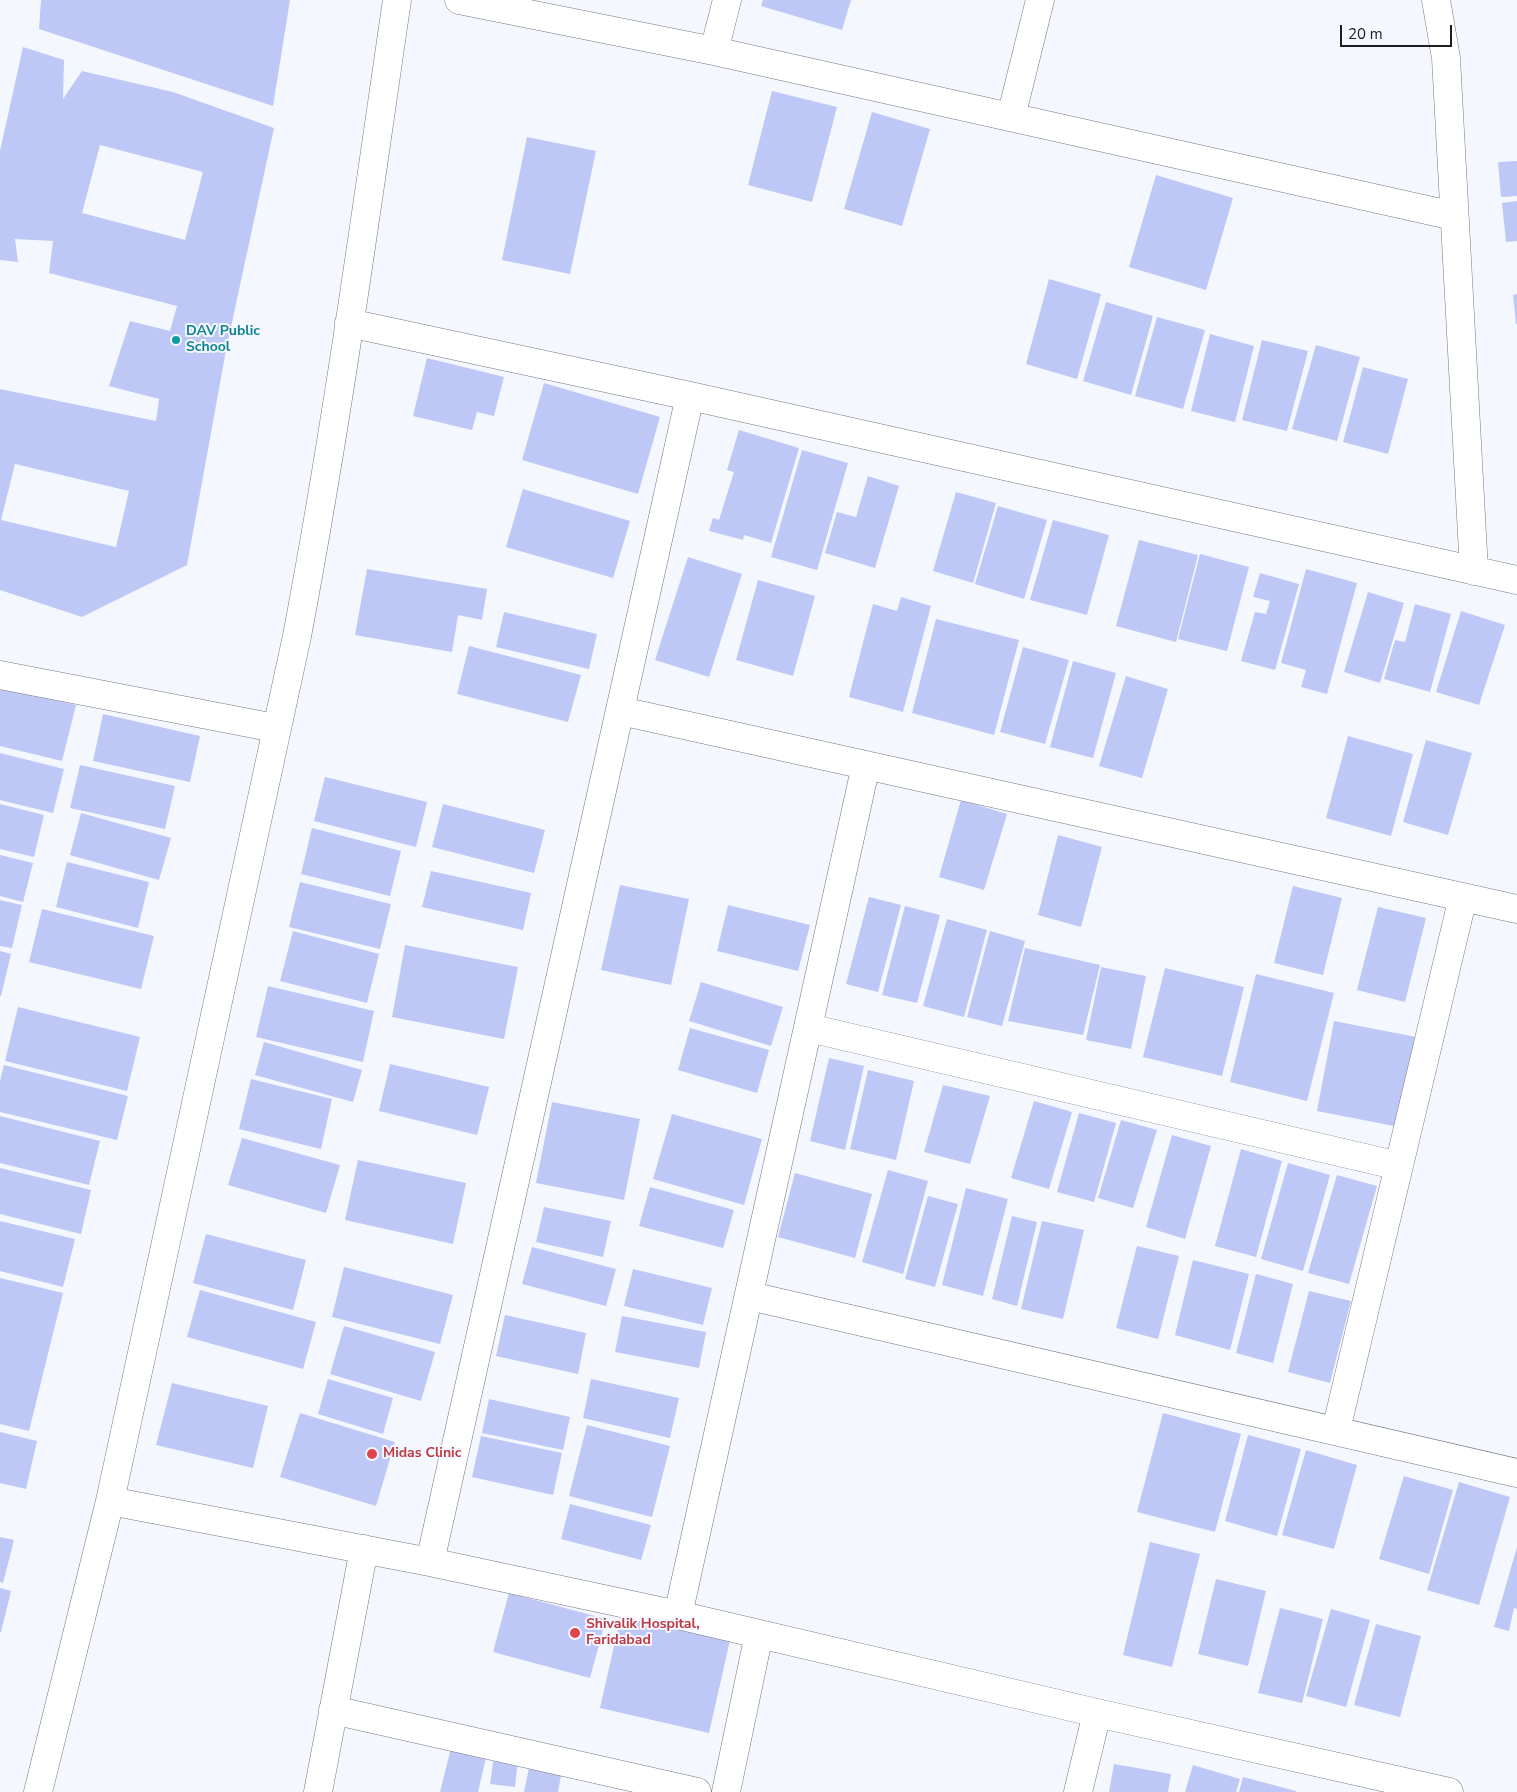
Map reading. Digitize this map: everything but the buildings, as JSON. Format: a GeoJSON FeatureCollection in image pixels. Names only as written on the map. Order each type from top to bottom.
{"type":"FeatureCollection","features":[{"type":"Feature","properties":{"kind":"street"},"geometry":{"type":"LineString","coordinates":[[38,1792],[110,1501],[275,728],[297,636],[313,552],[349,324],[397,0]]}},
{"type":"Feature","properties":{"kind":"street"},"geometry":{"type":"LineString","coordinates":[[459,0],[714,51],[1454,216]]}},
{"type":"Feature","properties":{"kind":"street"},"geometry":{"type":"LineString","coordinates":[[714,51],[727,0]]}},
{"type":"Feature","properties":{"kind":"street"},"geometry":{"type":"LineString","coordinates":[[1011,117],[1040,0]]}},
{"type":"Feature","properties":{"kind":"street"},"geometry":{"type":"LineString","coordinates":[[1436,0],[1446,58],[1474,571]]}},
{"type":"Feature","properties":{"kind":"street"},"geometry":{"type":"LineString","coordinates":[[349,324],[690,396],[1517,580]]}},
{"type":"Feature","properties":{"kind":"street"},"geometry":{"type":"LineString","coordinates":[[430,1562],[690,396]]}},
{"type":"Feature","properties":{"kind":"street"},"geometry":{"type":"LineString","coordinates":[[0,675],[275,728]]}},
{"type":"Feature","properties":{"kind":"street"},"geometry":{"type":"LineString","coordinates":[[621,710],[1517,909]]}},
{"type":"Feature","properties":{"kind":"street"},"geometry":{"type":"LineString","coordinates":[[678,1615],[866,765]]}},
{"type":"Feature","properties":{"kind":"street"},"geometry":{"type":"LineString","coordinates":[[1336,1430],[1463,898]]}},
{"type":"Feature","properties":{"kind":"street"},"geometry":{"type":"LineString","coordinates":[[809,1028],[1399,1166]]}},
{"type":"Feature","properties":{"kind":"street"},"geometry":{"type":"LineString","coordinates":[[750,1296],[1517,1472]]}},
{"type":"Feature","properties":{"kind":"street"},"geometry":{"type":"LineString","coordinates":[[110,1501],[430,1562],[678,1615],[1097,1714],[1449,1792]]}},
{"type":"Feature","properties":{"kind":"street"},"geometry":{"type":"LineString","coordinates":[[318,1792],[364,1549]]}},
{"type":"Feature","properties":{"kind":"street"},"geometry":{"type":"LineString","coordinates":[[726,1792],[759,1634]]}},
{"type":"Feature","properties":{"kind":"street"},"geometry":{"type":"LineString","coordinates":[[333,1710],[697,1792]]}},
{"type":"Feature","properties":{"kind":"street"},"geometry":{"type":"LineString","coordinates":[[1078,1792],[1097,1714]]}},
{"type":"Feature","properties":{"kind":"place","name":"DAV Public School"},"geometry":{"type":"Point","coordinates":[176,340]}},
{"type":"Feature","properties":{"kind":"place","name":"Midas Clinic"},"geometry":{"type":"Point","coordinates":[372,1454]}},
{"type":"Feature","properties":{"kind":"place","name":"Shivalik Hospital, Faridabad"},"geometry":{"type":"Point","coordinates":[575,1633]}}]}
